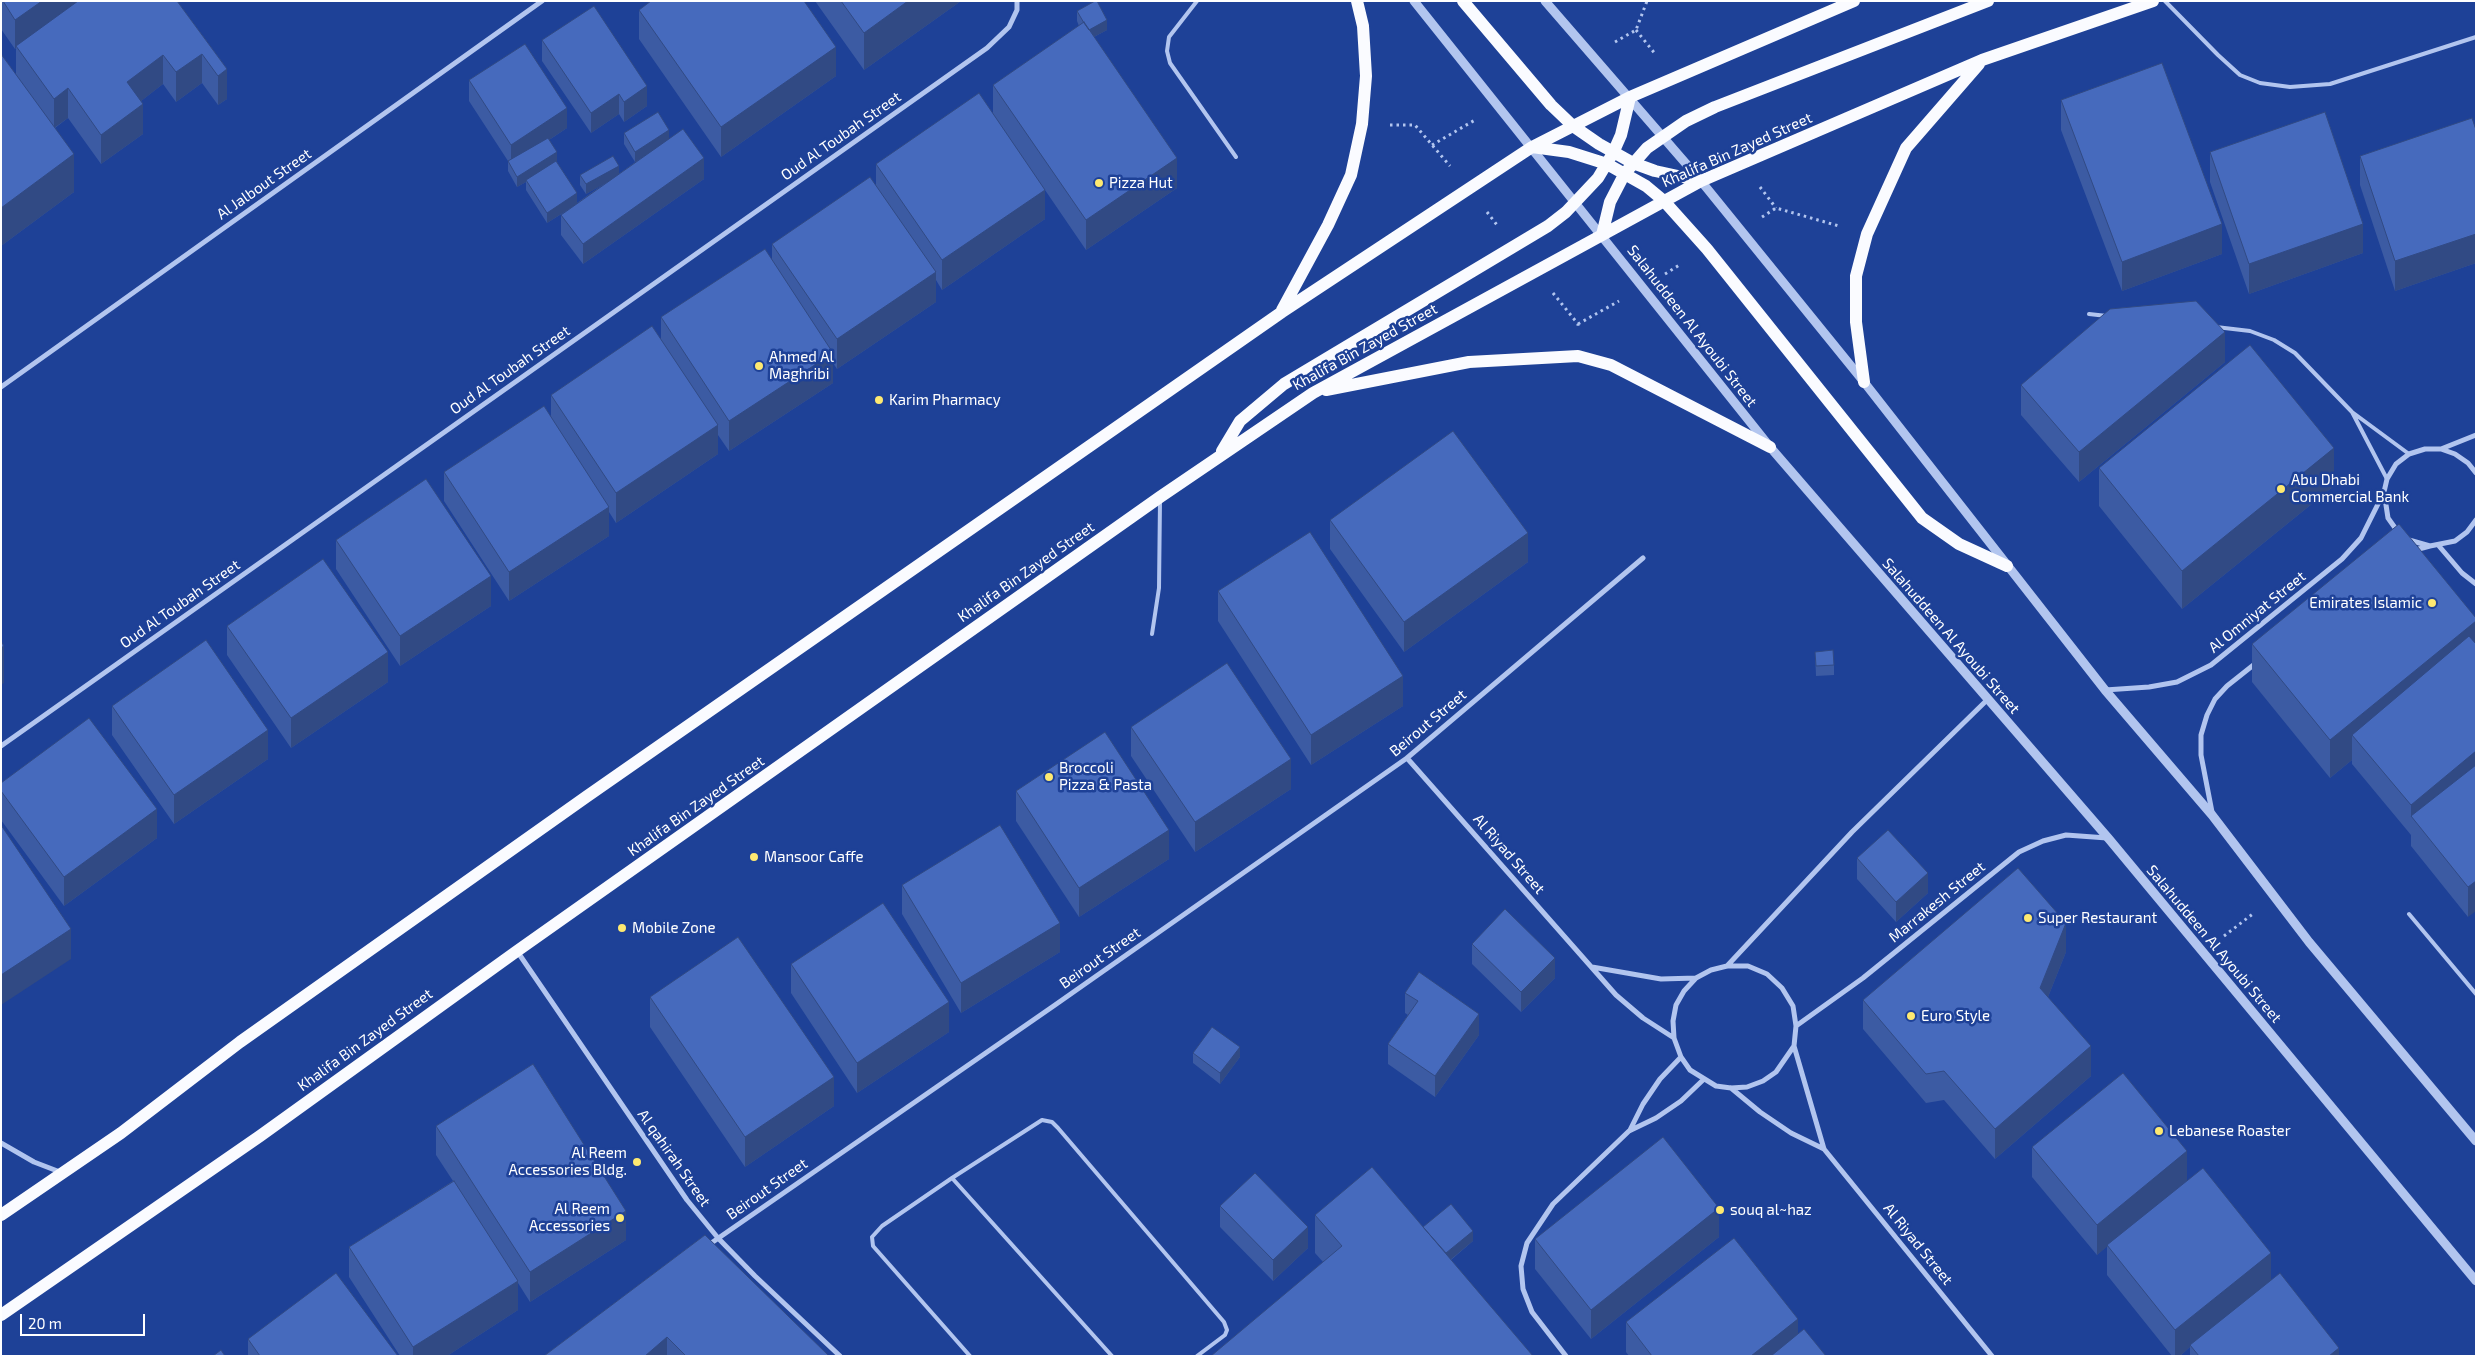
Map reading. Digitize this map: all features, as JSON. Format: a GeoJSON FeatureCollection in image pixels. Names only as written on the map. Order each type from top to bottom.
{"type":"FeatureCollection","features":[{"type":"Feature","properties":{"kind":"main road"},"geometry":{"type":"LineString","coordinates":[[1282,312],[1328,225],[1351,175],[1362,124],[1366,76],[1363,26],[1357,1]]}},
{"type":"Feature","properties":{"kind":"main road"},"geometry":{"type":"LineString","coordinates":[[1463,1],[1551,105],[1625,174],[1664,201],[1707,249],[1922,518],[1959,544],[2007,566]]}},
{"type":"Feature","properties":{"kind":"main road"},"geometry":{"type":"LineString","coordinates":[[1,1215],[121,1133],[240,1042],[1282,312],[1532,147],[1630,97],[1854,1]]}},
{"type":"Feature","properties":{"kind":"main road"},"geometry":{"type":"LineString","coordinates":[[1602,235],[1610,202],[1625,174],[1663,136],[1715,107],[1988,1]]}},
{"type":"Feature","properties":{"kind":"main road","name":"Khalifa Bin Zayed Street"},"geometry":{"type":"LineString","coordinates":[[1,1315],[260,1136],[517,951],[1160,497],[1313,393],[1701,181],[1982,60],[2153,1]]}},
{"type":"Feature","properties":{"kind":"main road"},"geometry":{"type":"LineString","coordinates":[[1864,382],[1856,322],[1856,276],[1867,234],[1906,148],[1982,60]]}},
{"type":"Feature","properties":{"kind":"main road"},"geometry":{"type":"LineString","coordinates":[[1220,456],[1240,422],[1284,384],[1548,226],[1576,203],[1610,158],[1621,135],[1630,97]]}},
{"type":"Feature","properties":{"kind":"main road"},"geometry":{"type":"LineString","coordinates":[[1532,147],[1610,158],[1634,163],[1655,171],[1701,181]]}},
{"type":"Feature","properties":{"kind":"main road"},"geometry":{"type":"LineString","coordinates":[[1313,393],[1469,362],[1578,356],[1611,364],[1770,447]]}},
{"type":"Feature","properties":{"kind":"street","name":"Al Jalbout Street"},"geometry":{"type":"LineString","coordinates":[[1,387],[542,1]]}},
{"type":"Feature","properties":{"kind":"street","name":"Oud Al Toubah Street"},"geometry":{"type":"LineString","coordinates":[[1,746],[987,48],[1009,27],[1017,10],[1017,1]]}},
{"type":"Feature","properties":{"kind":"street","name":"Salahuddeen Al Ayoubi Street"},"geometry":{"type":"LineString","coordinates":[[1414,1],[1770,447],[1987,700],[2109,838],[2476,1281]]}},
{"type":"Feature","properties":{"kind":"street"},"geometry":{"type":"LineString","coordinates":[[1545,1],[1701,181],[1864,382],[2104,690],[2212,815],[2309,942],[2476,1141]]}},
{"type":"Feature","properties":{"kind":"street"},"geometry":{"type":"LineString","coordinates":[[2441,449],[2476,435]]}},
{"type":"Feature","properties":{"kind":"street"},"geometry":{"type":"LineString","coordinates":[[2476,474],[2468,463],[2456,454],[2441,449],[2425,449],[2410,454],[2396,464],[2387,479],[2384,492],[2384,505],[2395,529],[2410,541],[2430,546],[2439,546],[2454,541],[2467,532],[2476,520]]}},
{"type":"Feature","properties":{"kind":"street","name":"Al Omniyat Street"},"geometry":{"type":"LineString","coordinates":[[2104,690],[2149,687],[2177,682],[2211,665],[2342,560],[2361,538],[2384,492]]}},
{"type":"Feature","properties":{"kind":"street"},"geometry":{"type":"LineString","coordinates":[[2408,552],[2430,546]]}},
{"type":"Feature","properties":{"kind":"street"},"geometry":{"type":"LineString","coordinates":[[2439,546],[2462,573],[2476,584]]}},
{"type":"Feature","properties":{"kind":"street","name":"Beirout Street"},"geometry":{"type":"LineString","coordinates":[[703,1249],[1407,758],[1643,558]]}},
{"type":"Feature","properties":{"kind":"street"},"geometry":{"type":"LineString","coordinates":[[2212,815],[2201,755],[2201,735],[2207,715],[2216,699],[2227,686],[2265,657]]}},
{"type":"Feature","properties":{"kind":"street"},"geometry":{"type":"LineString","coordinates":[[1727,966],[1852,832],[1987,700]]}},
{"type":"Feature","properties":{"kind":"street","name":"Al Riyad Street"},"geometry":{"type":"LineString","coordinates":[[1407,758],[1616,995],[1636,1012],[1674,1038]]}},
{"type":"Feature","properties":{"kind":"street","name":"Marrakesh Street"},"geometry":{"type":"LineString","coordinates":[[1796,1026],[1863,978],[2019,852],[2043,841],[2066,835],[2109,838]]}},
{"type":"Feature","properties":{"kind":"street","name":"Al qahirah Street"},"geometry":{"type":"LineString","coordinates":[[517,951],[687,1200],[718,1238],[755,1276],[840,1356]]}},
{"type":"Feature","properties":{"kind":"street"},"geometry":{"type":"LineString","coordinates":[[1727,966],[1748,966],[1767,974],[1782,988],[1793,1006],[1796,1026],[1794,1046],[1776,1072],[1763,1082],[1747,1087],[1731,1088],[1716,1086],[1703,1080],[1690,1070],[1681,1057],[1674,1038],[1673,1021],[1676,1005],[1684,991],[1696,978],[1711,970],[1727,966]]}},
{"type":"Feature","properties":{"kind":"street"},"geometry":{"type":"LineString","coordinates":[[1592,968],[1661,980],[1696,978]]}},
{"type":"Feature","properties":{"kind":"street","name":"Al Riyad Street"},"geometry":{"type":"LineString","coordinates":[[1794,1046],[1824,1149],[1992,1356]]}},
{"type":"Feature","properties":{"kind":"street"},"geometry":{"type":"LineString","coordinates":[[1566,1356],[1532,1312],[1523,1289],[1521,1266],[1527,1243],[1553,1204],[1629,1130],[1642,1104],[1660,1079],[1681,1057]]}},
{"type":"Feature","properties":{"kind":"street"},"geometry":{"type":"LineString","coordinates":[[1629,1130],[1656,1118],[1681,1101],[1703,1080]]}},
{"type":"Feature","properties":{"kind":"street","name":"Al Riyad Street"},"geometry":{"type":"LineString","coordinates":[[1731,1088],[1760,1112],[1791,1132],[1824,1149]]}},
{"type":"Feature","properties":{"kind":"street"},"geometry":{"type":"LineString","coordinates":[[1,1143],[34,1162],[63,1173]]}},
{"type":"Feature","properties":{"kind":"lane"},"geometry":{"type":"LineString","coordinates":[[1197,1],[1169,37],[1167,51],[1170,63],[1236,157]]}},
{"type":"Feature","properties":{"kind":"lane"},"geometry":{"type":"LineString","coordinates":[[2164,1],[2240,75],[2260,83],[2275,85],[2330,84],[2476,37]]}},
{"type":"Feature","properties":{"kind":"lane"},"geometry":{"type":"LineString","coordinates":[[2089,314],[2118,317]]}},
{"type":"Feature","properties":{"kind":"lane"},"geometry":{"type":"LineString","coordinates":[[2212,326],[2250,330],[2274,340],[2295,353],[2352,412],[2410,454]]}},
{"type":"Feature","properties":{"kind":"lane"},"geometry":{"type":"LineString","coordinates":[[2352,412],[2387,479]]}},
{"type":"Feature","properties":{"kind":"lane"},"geometry":{"type":"LineString","coordinates":[[1152,634],[1159,588],[1160,497]]}},
{"type":"Feature","properties":{"kind":"lane"},"geometry":{"type":"LineString","coordinates":[[2409,914],[2476,994]]}},
{"type":"Feature","properties":{"kind":"lane"},"geometry":{"type":"LineString","coordinates":[[970,1356],[873,1246],[872,1237],[882,1226],[1033,1124],[1042,1120],[1052,1122],[1224,1322],[1227,1330],[1225,1334],[1197,1356]]}},
{"type":"Feature","properties":{"kind":"lane"},"geometry":{"type":"LineString","coordinates":[[952,1178],[1112,1356]]}},
{"type":"Feature","properties":{"kind":"path"},"geometry":{"type":"LineString","coordinates":[[1362,124],[1415,125],[1515,246]]}},
{"type":"Feature","properties":{"kind":"path"},"geometry":{"type":"LineString","coordinates":[[1535,272],[1578,324],[1578,356]]}},
{"type":"Feature","properties":{"kind":"path"},"geometry":{"type":"LineString","coordinates":[[2204,952],[2256,911]]}},
{"type":"Feature","properties":{"kind":"building"},"geometry":{"type":"Polygon","coordinates":[[[3,1],[42,1],[15,20],[3,1]]]}},
{"type":"Feature","properties":{"kind":"building"},"geometry":{"type":"Polygon","coordinates":[[[78,1],[177,1],[227,69],[218,76],[202,54],[176,72],[163,55],[127,82],[143,104],[101,135],[68,88],[54,99],[16,46],[78,1]]]}},
{"type":"Feature","properties":{"kind":"building"},"geometry":{"type":"Polygon","coordinates":[[[651,1],[804,1],[836,47],[721,127],[639,10],[651,1]]]}},
{"type":"Feature","properties":{"kind":"building"},"geometry":{"type":"Polygon","coordinates":[[[841,1],[908,1],[864,33],[841,1]]]}},
{"type":"Feature","properties":{"kind":"building"},"geometry":{"type":"Polygon","coordinates":[[[1097,1],[1107,20],[1089,30],[1077,11],[1097,1]]]}},
{"type":"Feature","properties":{"kind":"building"},"geometry":{"type":"Polygon","coordinates":[[[594,6],[647,86],[624,102],[619,94],[591,113],[542,40],[594,6]]]}},
{"type":"Feature","properties":{"kind":"building"},"geometry":{"type":"Polygon","coordinates":[[[1084,22],[1177,158],[1086,220],[993,85],[1084,22]]]}},
{"type":"Feature","properties":{"kind":"building"},"geometry":{"type":"Polygon","coordinates":[[[525,44],[567,108],[511,145],[469,80],[525,44]]]}},
{"type":"Feature","properties":{"kind":"building"},"geometry":{"type":"Polygon","coordinates":[[[1,54],[74,154],[1,208],[1,54]]]}},
{"type":"Feature","properties":{"kind":"building"},"geometry":{"type":"Polygon","coordinates":[[[2162,63],[2222,224],[2122,262],[2061,100],[2162,63]]]}},
{"type":"Feature","properties":{"kind":"building"},"geometry":{"type":"Polygon","coordinates":[[[979,93],[1045,190],[942,260],[876,164],[979,93]]]}},
{"type":"Feature","properties":{"kind":"building"},"geometry":{"type":"Polygon","coordinates":[[[658,112],[669,130],[635,152],[624,133],[658,112]]]}},
{"type":"Feature","properties":{"kind":"building"},"geometry":{"type":"Polygon","coordinates":[[[2325,112],[2363,224],[2249,264],[2210,152],[2325,112]]]}},
{"type":"Feature","properties":{"kind":"building"},"geometry":{"type":"Polygon","coordinates":[[[2472,118],[2476,130],[2476,234],[2395,261],[2360,156],[2472,118]]]}},
{"type":"Feature","properties":{"kind":"building"},"geometry":{"type":"Polygon","coordinates":[[[683,129],[704,158],[583,244],[561,215],[683,129]]]}},
{"type":"Feature","properties":{"kind":"building"},"geometry":{"type":"Polygon","coordinates":[[[548,138],[557,152],[517,177],[508,161],[548,138]]]}},
{"type":"Feature","properties":{"kind":"building"},"geometry":{"type":"Polygon","coordinates":[[[613,156],[619,166],[586,184],[580,175],[613,156]]]}},
{"type":"Feature","properties":{"kind":"building"},"geometry":{"type":"Polygon","coordinates":[[[556,161],[577,193],[547,213],[526,180],[556,161]]]}},
{"type":"Feature","properties":{"kind":"building"},"geometry":{"type":"Polygon","coordinates":[[[870,177],[936,272],[837,339],[772,244],[870,177]]]}},
{"type":"Feature","properties":{"kind":"building"},"geometry":{"type":"Polygon","coordinates":[[[765,249],[833,353],[729,421],[661,317],[765,249]]]}},
{"type":"Feature","properties":{"kind":"building"},"geometry":{"type":"Polygon","coordinates":[[[2196,301],[2225,332],[2079,452],[2021,385],[2110,309],[2196,301]]]}},
{"type":"Feature","properties":{"kind":"building"},"geometry":{"type":"Polygon","coordinates":[[[652,326],[718,425],[616,493],[551,395],[652,326]]]}},
{"type":"Feature","properties":{"kind":"building"},"geometry":{"type":"Polygon","coordinates":[[[2250,345],[2334,448],[2182,571],[2099,468],[2250,345]]]}},
{"type":"Feature","properties":{"kind":"building"},"geometry":{"type":"Polygon","coordinates":[[[544,406],[609,507],[509,572],[444,472],[544,406]]]}},
{"type":"Feature","properties":{"kind":"building"},"geometry":{"type":"Polygon","coordinates":[[[1453,431],[1528,533],[1404,622],[1330,520],[1453,431]]]}},
{"type":"Feature","properties":{"kind":"building"},"geometry":{"type":"Polygon","coordinates":[[[426,479],[491,576],[400,636],[336,540],[426,479]]]}},
{"type":"Feature","properties":{"kind":"building"},"geometry":{"type":"Polygon","coordinates":[[[2399,524],[2476,618],[2476,621],[2330,740],[2252,644],[2399,524]]]}},
{"type":"Feature","properties":{"kind":"building"},"geometry":{"type":"Polygon","coordinates":[[[1310,532],[1403,676],[1311,735],[1218,591],[1310,532]]]}},
{"type":"Feature","properties":{"kind":"building"},"geometry":{"type":"Polygon","coordinates":[[[323,559],[388,652],[291,718],[227,626],[323,559]]]}},
{"type":"Feature","properties":{"kind":"building"},"geometry":{"type":"Polygon","coordinates":[[[2469,636],[2476,644],[2476,751],[2411,805],[2352,735],[2469,636]]]}},
{"type":"Feature","properties":{"kind":"building"},"geometry":{"type":"Polygon","coordinates":[[[206,640],[268,730],[174,795],[112,706],[206,640]]]}},
{"type":"Feature","properties":{"kind":"building"},"geometry":{"type":"Polygon","coordinates":[[[1833,650],[1834,665],[1816,666],[1815,652],[1833,650]]]}},
{"type":"Feature","properties":{"kind":"building"},"geometry":{"type":"Polygon","coordinates":[[[1227,663],[1291,759],[1195,822],[1131,727],[1227,663]]]}},
{"type":"Feature","properties":{"kind":"building"},"geometry":{"type":"Polygon","coordinates":[[[89,718],[157,809],[64,877],[1,791],[1,783],[89,718]]]}},
{"type":"Feature","properties":{"kind":"building"},"geometry":{"type":"Polygon","coordinates":[[[1105,732],[1169,830],[1079,888],[1016,791],[1105,732]]]}},
{"type":"Feature","properties":{"kind":"building"},"geometry":{"type":"Polygon","coordinates":[[[2476,765],[2476,881],[2468,887],[2411,816],[2476,765]]]}},
{"type":"Feature","properties":{"kind":"building"},"geometry":{"type":"Polygon","coordinates":[[[1,825],[71,929],[1,975],[1,825]]]}},
{"type":"Feature","properties":{"kind":"building"},"geometry":{"type":"Polygon","coordinates":[[[1000,825],[1060,923],[961,983],[902,885],[1000,825]]]}},
{"type":"Feature","properties":{"kind":"building"},"geometry":{"type":"Polygon","coordinates":[[[1888,830],[1928,873],[1896,902],[1857,858],[1888,830]]]}},
{"type":"Feature","properties":{"kind":"building"},"geometry":{"type":"Polygon","coordinates":[[[2018,868],[2066,923],[2040,988],[2091,1046],[1995,1129],[1944,1071],[1926,1074],[1863,1000],[2018,868]]]}},
{"type":"Feature","properties":{"kind":"building"},"geometry":{"type":"Polygon","coordinates":[[[883,903],[949,1002],[857,1063],[791,964],[883,903]]]}},
{"type":"Feature","properties":{"kind":"building"},"geometry":{"type":"Polygon","coordinates":[[[1505,909],[1555,958],[1521,992],[1472,944],[1505,909]]]}},
{"type":"Feature","properties":{"kind":"building"},"geometry":{"type":"Polygon","coordinates":[[[738,937],[834,1077],[745,1137],[650,997],[738,937]]]}},
{"type":"Feature","properties":{"kind":"building"},"geometry":{"type":"Polygon","coordinates":[[[1419,972],[1479,1014],[1435,1076],[1388,1044],[1418,1001],[1405,993],[1419,972]]]}},
{"type":"Feature","properties":{"kind":"building"},"geometry":{"type":"Polygon","coordinates":[[[1212,1027],[1240,1047],[1220,1073],[1193,1053],[1212,1027]]]}},
{"type":"Feature","properties":{"kind":"building"},"geometry":{"type":"Polygon","coordinates":[[[533,1064],[626,1211],[530,1272],[436,1126],[533,1064]]]}},
{"type":"Feature","properties":{"kind":"building"},"geometry":{"type":"Polygon","coordinates":[[[2123,1073],[2187,1151],[2097,1225],[2032,1147],[2123,1073]]]}},
{"type":"Feature","properties":{"kind":"building"},"geometry":{"type":"Polygon","coordinates":[[[1663,1137],[1719,1208],[1591,1310],[1535,1239],[1663,1137]]]}},
{"type":"Feature","properties":{"kind":"building"},"geometry":{"type":"Polygon","coordinates":[[[1372,1167],[1533,1356],[1211,1356],[1342,1246],[1315,1215],[1372,1167]]]}},
{"type":"Feature","properties":{"kind":"building"},"geometry":{"type":"Polygon","coordinates":[[[2203,1168],[2271,1253],[2175,1330],[2107,1245],[2203,1168]]]}},
{"type":"Feature","properties":{"kind":"building"},"geometry":{"type":"Polygon","coordinates":[[[1255,1173],[1308,1227],[1273,1260],[1220,1206],[1255,1173]]]}},
{"type":"Feature","properties":{"kind":"building"},"geometry":{"type":"Polygon","coordinates":[[[454,1181],[518,1281],[413,1347],[349,1247],[454,1181]]]}},
{"type":"Feature","properties":{"kind":"building"},"geometry":{"type":"Polygon","coordinates":[[[1451,1204],[1473,1231],[1446,1253],[1423,1227],[1451,1204]]]}},
{"type":"Feature","properties":{"kind":"building"},"geometry":{"type":"Polygon","coordinates":[[[705,1235],[829,1356],[686,1356],[667,1337],[645,1356],[544,1356],[705,1235]]]}},
{"type":"Feature","properties":{"kind":"building"},"geometry":{"type":"Polygon","coordinates":[[[1734,1238],[1798,1319],[1751,1356],[1652,1356],[1626,1322],[1734,1238]]]}},
{"type":"Feature","properties":{"kind":"building"},"geometry":{"type":"Polygon","coordinates":[[[336,1273],[398,1356],[260,1356],[248,1339],[336,1273]]]}},
{"type":"Feature","properties":{"kind":"building"},"geometry":{"type":"Polygon","coordinates":[[[2280,1273],[2339,1348],[2329,1356],[2199,1356],[2190,1345],[2280,1273]]]}},
{"type":"Feature","properties":{"kind":"building"},"geometry":{"type":"Polygon","coordinates":[[[1804,1329],[1826,1356],[1771,1356],[1804,1329]]]}},
{"type":"Feature","properties":{"kind":"building"},"geometry":{"type":"Polygon","coordinates":[[[221,1350],[225,1356],[213,1356],[221,1350]]]}},
{"type":"Feature","properties":{"kind":"place","name":"Pizza Hut"},"geometry":{"type":"Point","coordinates":[1099,183]}},
{"type":"Feature","properties":{"kind":"place","name":"Ahmed Al Maghribi"},"geometry":{"type":"Point","coordinates":[759,366]}},
{"type":"Feature","properties":{"kind":"place","name":"Karim Pharmacy"},"geometry":{"type":"Point","coordinates":[879,400]}},
{"type":"Feature","properties":{"kind":"place","name":"Abu Dhabi Commercial Bank"},"geometry":{"type":"Point","coordinates":[2281,489]}},
{"type":"Feature","properties":{"kind":"place","name":"Emirates Islamic"},"geometry":{"type":"Point","coordinates":[2432,603]}},
{"type":"Feature","properties":{"kind":"place","name":"Broccoli Pizza & Pasta"},"geometry":{"type":"Point","coordinates":[1049,777]}},
{"type":"Feature","properties":{"kind":"place","name":"Mansoor Caffe"},"geometry":{"type":"Point","coordinates":[754,857]}},
{"type":"Feature","properties":{"kind":"place","name":"Super Restaurant"},"geometry":{"type":"Point","coordinates":[2028,918]}},
{"type":"Feature","properties":{"kind":"place","name":"Mobile Zone"},"geometry":{"type":"Point","coordinates":[622,928]}},
{"type":"Feature","properties":{"kind":"place","name":"Euro Style"},"geometry":{"type":"Point","coordinates":[1911,1016]}},
{"type":"Feature","properties":{"kind":"place","name":"Lebanese Roaster"},"geometry":{"type":"Point","coordinates":[2159,1131]}},
{"type":"Feature","properties":{"kind":"place","name":"Al Reem Accessories Bldg."},"geometry":{"type":"Point","coordinates":[637,1162]}},
{"type":"Feature","properties":{"kind":"place","name":"souq al~haz"},"geometry":{"type":"Point","coordinates":[1720,1210]}},
{"type":"Feature","properties":{"kind":"place","name":"Al Reem Accessories"},"geometry":{"type":"Point","coordinates":[620,1218]}}]}
